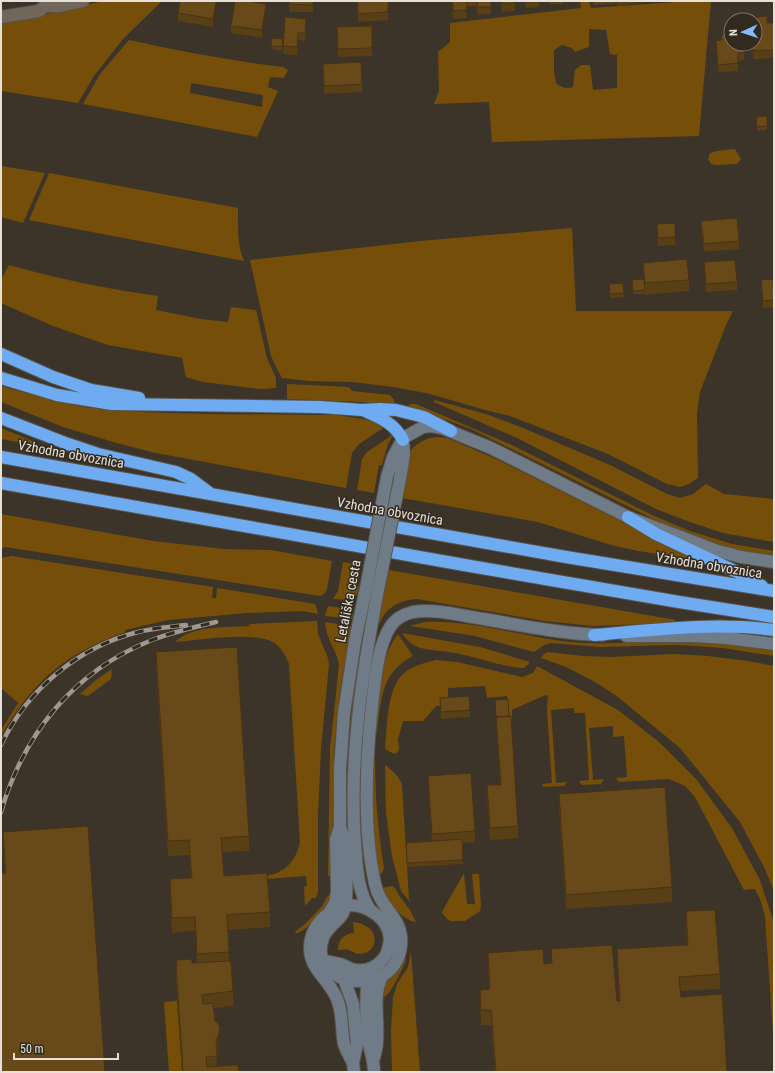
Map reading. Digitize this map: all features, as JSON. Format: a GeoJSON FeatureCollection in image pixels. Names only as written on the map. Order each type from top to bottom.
{"type":"FeatureCollection","features":[{"type":"Feature","properties":{"kind":"highway"},"geometry":{"type":"LineString","coordinates":[[1,354],[53,377],[91,390],[108,394],[196,405]]}},
{"type":"Feature","properties":{"kind":"highway"},"geometry":{"type":"LineString","coordinates":[[1,378],[57,395],[112,404],[320,407],[362,410],[380,409],[424,417],[451,431]]}},
{"type":"Feature","properties":{"kind":"highway"},"geometry":{"type":"LineString","coordinates":[[362,410],[388,422],[403,440]]}},
{"type":"Feature","properties":{"kind":"highway"},"geometry":{"type":"LineString","coordinates":[[1,418],[61,442],[98,454],[176,472],[191,479],[212,494]]}},
{"type":"Feature","properties":{"kind":"highway","name":"Vzhodna obvoznica"},"geometry":{"type":"LineString","coordinates":[[1,457],[566,557],[771,590]]}},
{"type":"Feature","properties":{"kind":"highway"},"geometry":{"type":"LineString","coordinates":[[1,483],[470,566],[774,617]]}},
{"type":"Feature","properties":{"kind":"highway"},"geometry":{"type":"LineString","coordinates":[[628,517],[656,534],[737,572],[771,590]]}},
{"type":"Feature","properties":{"kind":"highway"},"geometry":{"type":"LineString","coordinates":[[594,635],[671,628],[727,627],[774,630]]}},
{"type":"Feature","properties":{"kind":"main road","name":"Letališka cesta"},"geometry":{"type":"LineString","coordinates":[[329,913],[346,906],[347,900],[344,840],[340,826],[340,770],[344,713],[352,656],[387,477],[393,457],[403,440],[411,433],[427,427],[437,426],[498,451],[628,517],[718,551],[741,557],[774,562]]}},
{"type":"Feature","properties":{"kind":"main road","name":"Letališka cesta"},"geometry":{"type":"LineString","coordinates":[[374,1067],[369,1043],[366,988],[373,968],[385,957],[390,940],[388,927],[370,910],[364,899],[358,876],[354,818],[356,733],[363,668],[400,479],[404,455],[403,440]]}},
{"type":"Feature","properties":{"kind":"main road"},"geometry":{"type":"LineString","coordinates":[[370,725],[376,678],[384,642],[392,625],[403,615],[416,612],[436,612],[565,633],[646,637],[692,636],[727,638],[774,644]]}},
{"type":"Feature","properties":{"kind":"main road"},"geometry":{"type":"LineString","coordinates":[[363,668],[370,725]]}},
{"type":"Feature","properties":{"kind":"main road","name":"Letališka cesta"},"geometry":{"type":"LineString","coordinates":[[325,962],[334,973],[344,980],[367,982],[388,972],[396,962],[401,949],[402,938],[398,925],[381,899],[375,882],[370,848],[366,781],[370,725]]}},
{"type":"Feature","properties":{"kind":"main road","name":"Letališka cesta"},"geometry":{"type":"LineString","coordinates":[[340,826],[336,840],[338,885],[336,898],[332,909],[314,929],[310,942],[310,954],[314,966],[330,986],[338,1000],[344,1045],[354,1068]]}},
{"type":"Feature","properties":{"kind":"main road"},"geometry":{"type":"LineString","coordinates":[[370,910],[355,906],[346,906],[340,917],[331,925],[324,935],[322,946],[325,962],[341,964],[358,970],[373,968]]}},
{"type":"Feature","properties":{"kind":"main road","name":"Letališka cesta"},"geometry":{"type":"LineString","coordinates":[[374,1067],[377,1042],[376,997],[378,985],[382,976]]}},
{"type":"Feature","properties":{"kind":"main road","name":"Letališka cesta"},"geometry":{"type":"LineString","coordinates":[[344,980],[353,1004],[357,1044],[354,1068]]}},
{"type":"Feature","properties":{"kind":"street"},"geometry":{"type":"LineString","coordinates":[[1,17],[38,11],[45,4],[60,6],[83,1]]}},
{"type":"Feature","properties":{"kind":"shaded area"},"geometry":{"type":"Polygon","coordinates":[[[104,1],[162,1],[123,39],[94,76],[78,103],[1,91],[1,21],[36,17],[104,1]]]}},
{"type":"Feature","properties":{"kind":"shaded area"},"geometry":{"type":"Polygon","coordinates":[[[580,1],[589,1],[591,8],[690,1],[711,1],[699,136],[492,142],[489,102],[434,104],[439,91],[438,52],[450,42],[450,23],[581,8],[580,1]],[[589,29],[589,47],[575,52],[572,48],[562,45],[554,50],[554,71],[556,83],[564,88],[573,87],[575,70],[581,65],[590,65],[593,90],[617,88],[617,55],[610,54],[606,30],[589,29]]]}},
{"type":"Feature","properties":{"kind":"shaded area"},"geometry":{"type":"Polygon","coordinates":[[[129,40],[244,62],[283,67],[288,70],[284,78],[270,77],[268,87],[278,91],[257,137],[83,104],[100,74],[129,40]],[[191,83],[190,93],[262,107],[263,95],[191,83]]]}},
{"type":"Feature","properties":{"kind":"shaded area"},"geometry":{"type":"Polygon","coordinates":[[[735,149],[741,159],[737,164],[716,165],[711,164],[708,159],[710,153],[735,149]]]}},
{"type":"Feature","properties":{"kind":"shaded area"},"geometry":{"type":"Polygon","coordinates":[[[1,166],[45,173],[23,223],[1,217],[1,166]]]}},
{"type":"Feature","properties":{"kind":"shaded area"},"geometry":{"type":"Polygon","coordinates":[[[49,173],[238,208],[239,242],[244,261],[29,220],[49,173]]]}},
{"type":"Feature","properties":{"kind":"shaded area"},"geometry":{"type":"Polygon","coordinates":[[[572,228],[576,311],[733,311],[726,325],[700,392],[697,413],[698,478],[689,484],[680,487],[667,484],[608,454],[510,416],[430,394],[394,387],[352,382],[309,381],[282,378],[271,356],[250,260],[420,241],[572,228]]]}},
{"type":"Feature","properties":{"kind":"shaded area"},"geometry":{"type":"Polygon","coordinates":[[[9,265],[83,283],[158,296],[156,310],[201,319],[228,322],[231,307],[256,310],[267,358],[276,378],[276,388],[261,389],[203,382],[186,377],[182,358],[108,345],[53,326],[1,303],[1,280],[9,265]]]}},
{"type":"Feature","properties":{"kind":"shaded area"},"geometry":{"type":"Polygon","coordinates":[[[287,384],[349,387],[352,391],[390,395],[396,406],[361,402],[287,399],[287,384]]]}},
{"type":"Feature","properties":{"kind":"shaded area"},"geometry":{"type":"Polygon","coordinates":[[[1,386],[84,407],[142,412],[336,415],[369,420],[384,426],[382,429],[359,444],[352,453],[346,488],[151,452],[117,443],[63,427],[1,402],[1,386]]]}},
{"type":"Feature","properties":{"kind":"shaded area"},"geometry":{"type":"Polygon","coordinates":[[[434,400],[486,414],[523,428],[610,465],[667,494],[680,498],[693,494],[706,484],[724,494],[774,499],[774,542],[723,533],[656,509],[517,438],[434,402],[434,400]]]}},
{"type":"Feature","properties":{"kind":"shaded area"},"geometry":{"type":"Polygon","coordinates":[[[410,404],[416,404],[512,445],[652,515],[690,531],[732,544],[774,551],[774,557],[730,549],[688,536],[471,429],[438,417],[407,409],[410,404]]]}},
{"type":"Feature","properties":{"kind":"shaded area"},"geometry":{"type":"Polygon","coordinates":[[[1,428],[35,442],[35,445],[1,439],[1,428]]]}},
{"type":"Feature","properties":{"kind":"shaded area"},"geometry":{"type":"Polygon","coordinates":[[[392,433],[393,435],[388,444],[382,465],[379,465],[374,493],[357,490],[362,459],[367,452],[391,436],[392,433]]]}},
{"type":"Feature","properties":{"kind":"shaded area"},"geometry":{"type":"Polygon","coordinates":[[[437,437],[447,438],[496,459],[695,558],[638,551],[611,545],[538,522],[402,498],[411,450],[422,441],[437,437]]]}},
{"type":"Feature","properties":{"kind":"shaded area"},"geometry":{"type":"Polygon","coordinates":[[[1,514],[153,541],[224,549],[271,550],[332,561],[327,589],[324,594],[320,596],[5,547],[1,549],[1,514]]]}},
{"type":"Feature","properties":{"kind":"shaded area"},"geometry":{"type":"Polygon","coordinates":[[[11,556],[213,587],[212,598],[216,598],[217,588],[315,604],[318,614],[303,611],[246,613],[168,620],[125,630],[125,632],[104,640],[85,650],[53,671],[26,699],[13,716],[1,736],[1,730],[18,703],[1,688],[1,558],[11,556]]]}},
{"type":"Feature","properties":{"kind":"shaded area"},"geometry":{"type":"Polygon","coordinates":[[[343,562],[361,565],[357,595],[350,600],[333,599],[338,591],[343,562]]]}},
{"type":"Feature","properties":{"kind":"shaded area"},"geometry":{"type":"Polygon","coordinates":[[[389,570],[676,620],[672,623],[593,626],[544,621],[417,599],[394,605],[386,613],[380,623],[376,622],[389,570]]]}},
{"type":"Feature","properties":{"kind":"shaded area"},"geometry":{"type":"Polygon","coordinates":[[[328,606],[349,609],[348,614],[353,615],[352,619],[325,616],[328,606]]]}},
{"type":"Feature","properties":{"kind":"shaded area"},"geometry":{"type":"Polygon","coordinates":[[[317,621],[318,634],[328,658],[329,665],[321,748],[318,815],[318,892],[316,898],[312,898],[305,906],[304,887],[307,886],[306,876],[266,879],[266,876],[279,872],[289,865],[296,855],[300,842],[289,664],[281,649],[276,644],[264,639],[252,637],[225,637],[175,642],[192,632],[211,628],[251,626],[248,624],[317,621]]]}},
{"type":"Feature","properties":{"kind":"shaded area"},"geometry":{"type":"Polygon","coordinates":[[[325,622],[351,626],[339,699],[334,750],[332,878],[328,875],[330,749],[339,665],[327,634],[325,622]]]}},
{"type":"Feature","properties":{"kind":"shaded area"},"geometry":{"type":"Polygon","coordinates":[[[425,622],[443,622],[480,626],[570,642],[605,643],[693,641],[735,644],[774,651],[774,656],[723,648],[674,645],[600,647],[551,643],[544,645],[534,652],[475,636],[410,626],[425,622]]]}},
{"type":"Feature","properties":{"kind":"shaded area"},"geometry":{"type":"Polygon","coordinates":[[[365,627],[367,628],[350,877],[347,770],[354,691],[365,627]]]}},
{"type":"Feature","properties":{"kind":"shaded area"},"geometry":{"type":"Polygon","coordinates":[[[402,633],[480,647],[530,662],[524,668],[505,666],[454,653],[421,648],[413,645],[402,633]]]}},
{"type":"Feature","properties":{"kind":"shaded area"},"geometry":{"type":"Polygon","coordinates":[[[398,634],[413,656],[402,663],[388,679],[381,699],[377,734],[376,727],[378,703],[383,666],[392,643],[398,634]]]}},
{"type":"Feature","properties":{"kind":"shaded area"},"geometry":{"type":"Polygon","coordinates":[[[548,652],[583,656],[611,657],[673,654],[708,656],[774,666],[774,891],[765,869],[740,822],[680,748],[618,697],[597,683],[566,667],[541,658],[548,652]]]}},
{"type":"Feature","properties":{"kind":"shaded area"},"geometry":{"type":"Polygon","coordinates":[[[436,660],[457,662],[522,677],[533,673],[537,666],[618,710],[659,742],[696,779],[732,828],[760,880],[774,923],[774,1049],[765,916],[760,899],[755,889],[744,890],[695,797],[685,786],[669,779],[619,782],[616,778],[627,777],[624,736],[613,737],[613,726],[589,728],[593,780],[604,779],[601,784],[582,785],[579,781],[589,780],[585,713],[574,713],[574,708],[551,710],[556,783],[567,782],[564,786],[543,787],[542,784],[552,783],[547,710],[548,695],[512,710],[512,723],[511,727],[509,727],[507,696],[487,698],[485,686],[448,688],[448,705],[436,706],[423,721],[403,721],[398,739],[398,752],[394,754],[385,749],[387,720],[393,690],[402,675],[409,669],[436,660]]]}},
{"type":"Feature","properties":{"kind":"shaded area"},"geometry":{"type":"Polygon","coordinates":[[[112,669],[111,679],[88,696],[80,694],[96,680],[112,669]]]}},
{"type":"Feature","properties":{"kind":"shaded area"},"geometry":{"type":"Polygon","coordinates":[[[373,758],[375,758],[377,813],[384,868],[382,873],[379,875],[371,814],[373,758]]]}},
{"type":"Feature","properties":{"kind":"shaded area"},"geometry":{"type":"Polygon","coordinates":[[[385,765],[395,774],[402,785],[409,899],[411,903],[401,891],[392,856],[386,813],[385,765]]]}},
{"type":"Feature","properties":{"kind":"shaded area"},"geometry":{"type":"Polygon","coordinates":[[[464,873],[467,904],[475,904],[472,874],[479,874],[480,911],[465,921],[451,921],[442,913],[464,873]]]}},
{"type":"Feature","properties":{"kind":"shaded area"},"geometry":{"type":"Polygon","coordinates":[[[392,886],[410,910],[416,922],[405,917],[395,909],[382,888],[392,886]]]}},
{"type":"Feature","properties":{"kind":"shaded area"},"geometry":{"type":"Polygon","coordinates":[[[332,892],[327,905],[318,918],[313,923],[295,934],[296,931],[322,906],[332,892]]]}},
{"type":"Feature","properties":{"kind":"shaded area"},"geometry":{"type":"Polygon","coordinates":[[[353,922],[366,926],[374,935],[375,939],[371,950],[363,954],[358,954],[347,950],[338,950],[340,940],[344,936],[354,933],[353,922]]]}},
{"type":"Feature","properties":{"kind":"shaded area"},"geometry":{"type":"Polygon","coordinates":[[[411,952],[420,1072],[392,1072],[391,1031],[393,997],[398,982],[408,967],[411,952]]]}},
{"type":"Feature","properties":{"kind":"shaded area"},"geometry":{"type":"Polygon","coordinates":[[[404,958],[406,959],[405,962],[395,984],[385,997],[381,998],[386,982],[399,967],[404,958]]]}},
{"type":"Feature","properties":{"kind":"shaded area"},"geometry":{"type":"Polygon","coordinates":[[[177,1001],[182,1072],[169,1072],[164,1002],[177,1001]]]}},
{"type":"Feature","properties":{"kind":"building"},"geometry":{"type":"Polygon","coordinates":[[[180,1],[216,1],[213,19],[178,13],[180,1]]]}},
{"type":"Feature","properties":{"kind":"building"},"geometry":{"type":"Polygon","coordinates":[[[235,1],[266,4],[262,30],[231,26],[235,1]]]}},
{"type":"Feature","properties":{"kind":"building"},"geometry":{"type":"Polygon","coordinates":[[[289,1],[313,1],[313,5],[289,4],[289,1]]]}},
{"type":"Feature","properties":{"kind":"building"},"geometry":{"type":"Polygon","coordinates":[[[357,1],[388,1],[388,12],[358,14],[357,1]]]}},
{"type":"Feature","properties":{"kind":"building"},"geometry":{"type":"Polygon","coordinates":[[[453,1],[466,1],[467,10],[453,11],[453,1]]]}},
{"type":"Feature","properties":{"kind":"building"},"geometry":{"type":"Polygon","coordinates":[[[477,1],[491,1],[491,7],[478,7],[477,1]]]}},
{"type":"Feature","properties":{"kind":"building"},"geometry":{"type":"Polygon","coordinates":[[[502,1],[515,1],[515,3],[502,4],[502,1]]]}},
{"type":"Feature","properties":{"kind":"building"},"geometry":{"type":"Polygon","coordinates":[[[763,16],[767,16],[767,23],[774,23],[774,50],[763,51],[763,16]]]}},
{"type":"Feature","properties":{"kind":"building"},"geometry":{"type":"Polygon","coordinates":[[[285,17],[306,19],[305,33],[298,33],[297,47],[283,46],[285,17]]]}},
{"type":"Feature","properties":{"kind":"building"},"geometry":{"type":"Polygon","coordinates":[[[372,26],[372,48],[338,49],[337,27],[372,26]]]}},
{"type":"Feature","properties":{"kind":"building"},"geometry":{"type":"Polygon","coordinates":[[[721,35],[723,35],[723,52],[744,52],[738,53],[738,63],[718,65],[716,41],[722,40],[721,35]]]}},
{"type":"Feature","properties":{"kind":"building"},"geometry":{"type":"Polygon","coordinates":[[[272,38],[283,39],[282,47],[271,46],[272,38]]]}},
{"type":"Feature","properties":{"kind":"building"},"geometry":{"type":"Polygon","coordinates":[[[361,62],[362,84],[324,86],[323,64],[361,62]]]}},
{"type":"Feature","properties":{"kind":"building"},"geometry":{"type":"Polygon","coordinates":[[[767,116],[767,126],[757,127],[756,117],[767,116]]]}},
{"type":"Feature","properties":{"kind":"building"},"geometry":{"type":"Polygon","coordinates":[[[737,218],[739,241],[704,244],[701,221],[737,218]]]}},
{"type":"Feature","properties":{"kind":"building"},"geometry":{"type":"Polygon","coordinates":[[[675,223],[675,237],[658,238],[657,224],[675,223]]]}},
{"type":"Feature","properties":{"kind":"building"},"geometry":{"type":"Polygon","coordinates":[[[687,259],[689,280],[645,283],[643,263],[687,259]]]}},
{"type":"Feature","properties":{"kind":"building"},"geometry":{"type":"Polygon","coordinates":[[[735,260],[737,282],[706,284],[704,262],[735,260]]]}},
{"type":"Feature","properties":{"kind":"building"},"geometry":{"type":"Polygon","coordinates":[[[644,279],[645,290],[633,291],[632,280],[644,279]]]}},
{"type":"Feature","properties":{"kind":"building"},"geometry":{"type":"Polygon","coordinates":[[[773,279],[774,300],[763,301],[761,280],[773,279]]]}},
{"type":"Feature","properties":{"kind":"building"},"geometry":{"type":"Polygon","coordinates":[[[623,283],[624,293],[610,294],[609,284],[623,283]]]}},
{"type":"Feature","properties":{"kind":"building"},"geometry":{"type":"Polygon","coordinates":[[[237,647],[249,836],[221,838],[224,876],[267,873],[270,912],[227,915],[229,952],[197,954],[195,917],[172,918],[170,879],[192,878],[189,840],[168,841],[156,652],[237,647]]]}},
{"type":"Feature","properties":{"kind":"building"},"geometry":{"type":"Polygon","coordinates":[[[469,696],[470,710],[441,712],[440,698],[469,696]]]}},
{"type":"Feature","properties":{"kind":"building"},"geometry":{"type":"Polygon","coordinates":[[[508,699],[509,716],[496,717],[496,721],[495,700],[508,699]]]}},
{"type":"Feature","properties":{"kind":"building"},"geometry":{"type":"Polygon","coordinates":[[[511,716],[518,826],[490,828],[487,785],[501,785],[496,717],[511,716]]]}},
{"type":"Feature","properties":{"kind":"building"},"geometry":{"type":"Polygon","coordinates":[[[471,773],[475,831],[432,834],[428,776],[471,773]]]}},
{"type":"Feature","properties":{"kind":"building"},"geometry":{"type":"Polygon","coordinates":[[[665,787],[672,887],[566,895],[559,794],[665,787]]]}},
{"type":"Feature","properties":{"kind":"building"},"geometry":{"type":"Polygon","coordinates":[[[88,826],[105,1072],[1,1072],[1,874],[6,873],[3,832],[88,826]]]}},
{"type":"Feature","properties":{"kind":"building"},"geometry":{"type":"Polygon","coordinates":[[[462,839],[463,860],[407,863],[406,843],[462,839]]]}},
{"type":"Feature","properties":{"kind":"building"},"geometry":{"type":"Polygon","coordinates":[[[715,910],[720,974],[679,977],[681,997],[722,994],[727,1072],[496,1072],[491,1010],[481,1010],[480,990],[490,989],[488,953],[543,949],[544,964],[552,963],[551,949],[612,945],[617,1001],[620,1001],[617,949],[688,945],[686,911],[715,910]]]}},
{"type":"Feature","properties":{"kind":"building"},"geometry":{"type":"Polygon","coordinates":[[[192,959],[192,963],[229,961],[231,963],[233,991],[202,995],[203,1004],[213,1003],[215,1021],[218,1023],[220,1028],[218,1038],[216,1038],[217,1056],[206,1057],[207,1067],[236,1065],[238,1066],[239,1072],[183,1072],[176,960],[192,959]]]}},
{"type":"Feature","properties":{"kind":"railway"},"geometry":{"type":"LineString","coordinates":[[1,812],[11,783],[23,756],[38,731],[56,708],[76,687],[99,669],[124,653],[152,640],[176,632],[216,622]]}},
{"type":"Feature","properties":{"kind":"railway"},"geometry":{"type":"LineString","coordinates":[[1,745],[25,706],[40,689],[75,660],[95,648],[138,632],[186,625]]}}]}
